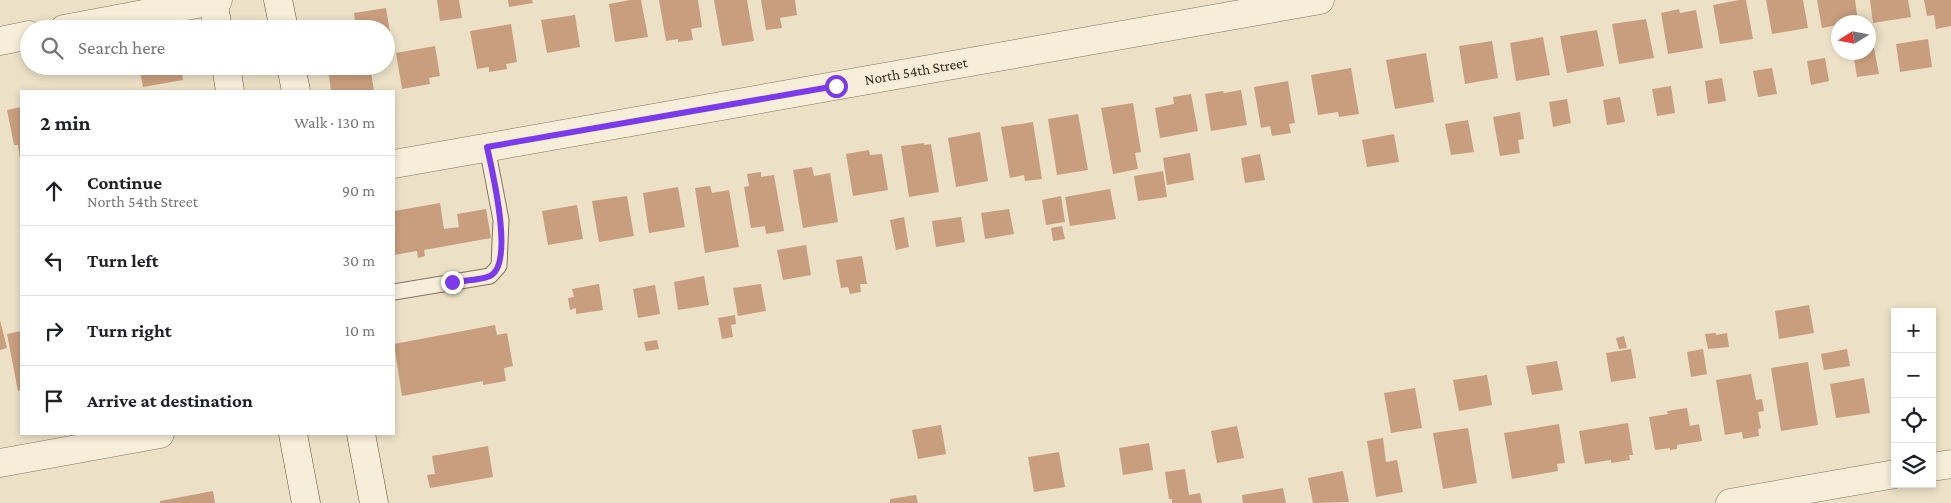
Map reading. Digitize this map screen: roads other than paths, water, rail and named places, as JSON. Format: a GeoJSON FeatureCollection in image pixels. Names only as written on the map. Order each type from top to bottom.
{"type":"FeatureCollection","features":[{"type":"Feature","properties":{"kind":"street"},"geometry":{"type":"LineString","coordinates":[[111,20],[214,0],[217,20]]}},
{"type":"Feature","properties":{"kind":"street"},"geometry":{"type":"LineString","coordinates":[[278,0],[282,20]]}},
{"type":"Feature","properties":{"kind":"street","name":"North 54th Street"},"geometry":{"type":"LineString","coordinates":[[395,164],[1320,0]]}},
{"type":"Feature","properties":{"kind":"street"},"geometry":{"type":"LineString","coordinates":[[0,41],[20,38]]}},
{"type":"Feature","properties":{"kind":"street"},"geometry":{"type":"LineString","coordinates":[[227,75],[230,90]]}},
{"type":"Feature","properties":{"kind":"street"},"geometry":{"type":"LineString","coordinates":[[293,75],[296,90]]}},
{"type":"Feature","properties":{"kind":"street"},"geometry":{"type":"LineString","coordinates":[[0,463],[154,435]]}},
{"type":"Feature","properties":{"kind":"street"},"geometry":{"type":"LineString","coordinates":[[293,435],[306,503]]}},
{"type":"Feature","properties":{"kind":"street"},"geometry":{"type":"LineString","coordinates":[[361,435],[374,503]]}},
{"type":"Feature","properties":{"kind":"street"},"geometry":{"type":"LineString","coordinates":[[1936,466],[1951,464]]}},
{"type":"Feature","properties":{"kind":"street"},"geometry":{"type":"LineString","coordinates":[[1730,503],[1891,475]]}},
{"type":"Feature","properties":{"kind":"lane"},"geometry":{"type":"LineString","coordinates":[[395,292],[490,276],[499,266],[501,220],[487,147]]}}]}
